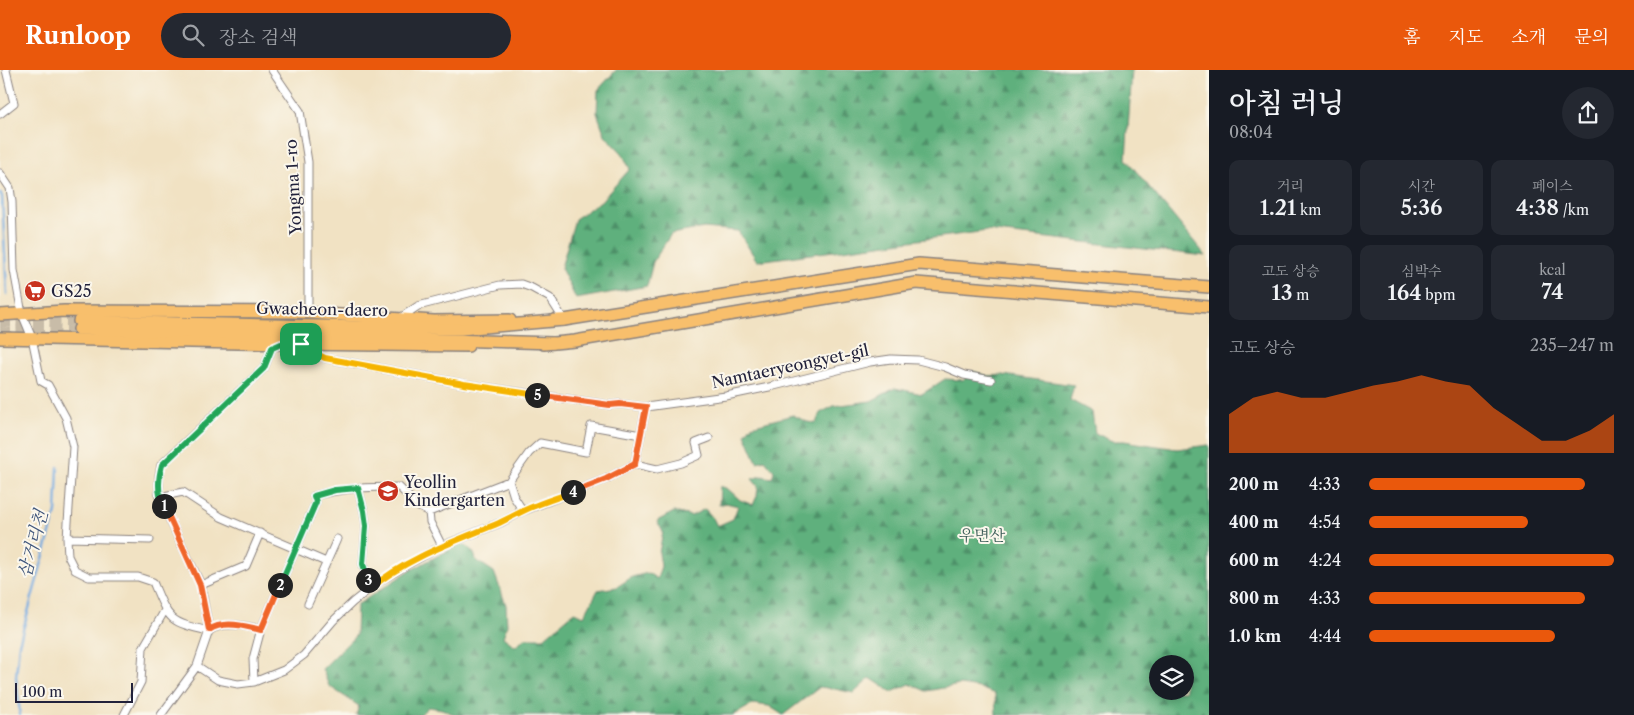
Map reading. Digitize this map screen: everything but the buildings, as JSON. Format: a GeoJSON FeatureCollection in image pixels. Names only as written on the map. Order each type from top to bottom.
{"type":"FeatureCollection","features":[{"type":"Feature","properties":{"kind":"main road"},"geometry":{"type":"LineString","coordinates":[[0,315],[73,311],[308,312],[434,321],[564,320],[919,264],[1209,287]]}},
{"type":"Feature","properties":{"kind":"main road"},"geometry":{"type":"LineString","coordinates":[[0,338],[281,344],[530,346],[916,283],[1209,307]]}},
{"type":"Feature","properties":{"kind":"main road","name":"Gwacheon-daero"},"geometry":{"type":"LineString","coordinates":[[553,343],[79,325],[461,329],[564,320]]}},
{"type":"Feature","properties":{"kind":"street"},"geometry":{"type":"LineString","coordinates":[[0,114],[14,103],[6,70]]}},
{"type":"Feature","properties":{"kind":"street","name":"Yongma 1-ro"},"geometry":{"type":"LineString","coordinates":[[272,70],[300,111],[308,162],[308,312]]}},
{"type":"Feature","properties":{"kind":"street"},"geometry":{"type":"LineString","coordinates":[[0,173],[10,188],[14,270],[22,314],[32,338],[41,381],[48,386],[66,418],[73,447],[67,538],[68,556],[75,570],[89,577],[138,577],[153,582],[165,610],[180,624],[209,630],[239,624],[261,630]]}},
{"type":"Feature","properties":{"kind":"street"},"geometry":{"type":"LineString","coordinates":[[400,318],[418,306],[500,285],[521,284],[550,298],[564,320]]}},
{"type":"Feature","properties":{"kind":"street"},"geometry":{"type":"LineString","coordinates":[[161,715],[197,666],[209,630],[200,585],[159,497],[159,476],[162,465],[264,368],[272,348],[281,344]]}},
{"type":"Feature","properties":{"kind":"street","name":"Namtaeryeongyet-gil"},"geometry":{"type":"LineString","coordinates":[[301,344],[304,348],[325,358],[464,384],[610,405],[620,404],[646,407],[726,396],[870,362],[891,359],[918,360],[945,367],[964,375],[991,380]]}},
{"type":"Feature","properties":{"kind":"street"},"geometry":{"type":"LineString","coordinates":[[635,464],[646,407]]}},
{"type":"Feature","properties":{"kind":"street"},"geometry":{"type":"LineString","coordinates":[[254,682],[253,659],[261,630],[316,502],[314,496],[335,490],[399,487],[419,507],[429,512],[509,481],[529,453],[540,443],[586,452],[591,426],[641,435]]}},
{"type":"Feature","properties":{"kind":"street"},"geometry":{"type":"LineString","coordinates":[[197,666],[218,680],[238,684],[254,682],[284,670],[304,655],[353,602],[377,583],[410,563],[442,546],[502,522],[523,511],[598,482],[635,464],[657,469],[681,463],[699,455],[696,443],[709,438]]}},
{"type":"Feature","properties":{"kind":"street"},"geometry":{"type":"LineString","coordinates":[[509,481],[514,497],[523,511]]}},
{"type":"Feature","properties":{"kind":"street"},"geometry":{"type":"LineString","coordinates":[[358,488],[366,526],[363,564],[370,589]]}},
{"type":"Feature","properties":{"kind":"street"},"geometry":{"type":"LineString","coordinates":[[159,497],[183,492],[221,517],[326,562]]}},
{"type":"Feature","properties":{"kind":"street"},"geometry":{"type":"LineString","coordinates":[[429,512],[430,522],[442,546]]}},
{"type":"Feature","properties":{"kind":"street"},"geometry":{"type":"LineString","coordinates":[[200,585],[246,566],[260,533]]}},
{"type":"Feature","properties":{"kind":"street"},"geometry":{"type":"LineString","coordinates":[[67,538],[150,540]]}},
{"type":"Feature","properties":{"kind":"street"},"geometry":{"type":"LineString","coordinates":[[308,604],[337,539]]}},
{"type":"Feature","properties":{"kind":"street"},"geometry":{"type":"LineString","coordinates":[[124,715],[140,682],[143,648],[165,610]]}},
{"type":"Feature","properties":{"kind":"green space"},"geometry":{"type":"Polygon","coordinates":[[[616,70],[1132,70],[1126,159],[1206,256],[987,231],[757,261],[738,231],[704,228],[671,234],[653,262],[647,286],[576,299],[561,268],[575,219],[601,201],[630,169],[622,153],[605,135],[597,113],[598,90],[616,70]]]}},
{"type":"Feature","properties":{"kind":"green space","name":"우면산"},"geometry":{"type":"Polygon","coordinates":[[[972,371],[988,376],[1003,375],[1074,385],[1070,400],[1092,412],[1095,433],[1112,441],[1177,449],[1209,445],[1209,715],[996,715],[995,694],[980,688],[960,685],[926,691],[910,684],[892,692],[870,678],[854,693],[820,687],[783,715],[769,706],[753,704],[734,715],[455,715],[442,709],[428,707],[420,715],[356,715],[359,706],[329,686],[322,669],[356,635],[357,605],[409,571],[460,544],[471,549],[476,560],[494,572],[506,605],[507,626],[503,637],[515,646],[525,638],[544,638],[574,612],[584,616],[598,590],[617,587],[632,577],[648,573],[657,579],[661,566],[659,553],[663,532],[657,521],[674,512],[691,516],[705,509],[717,526],[733,519],[738,506],[726,503],[719,505],[720,486],[728,489],[740,500],[753,505],[757,496],[758,486],[752,479],[761,476],[772,478],[774,471],[765,460],[757,462],[745,434],[751,426],[793,415],[807,422],[816,423],[820,413],[834,406],[871,401],[895,388],[922,394],[945,379],[963,380],[972,371]]]}},
{"type":"Feature","properties":{"kind":"waterway","name":"삼거리천"},"geometry":{"type":"LineString","coordinates":[[0,193],[2,196],[7,294]]}},
{"type":"Feature","properties":{"kind":"waterway","name":"삼거리천"},"geometry":{"type":"LineString","coordinates":[[20,715],[16,677],[19,644],[56,512],[58,467]]}},
{"type":"Feature","properties":{"kind":"tunnel"},"geometry":{"type":"LineString","coordinates":[[0,322],[79,321]]}},
{"type":"Feature","properties":{"kind":"tunnel"},"geometry":{"type":"LineString","coordinates":[[0,331],[79,329]]}},
{"type":"Feature","properties":{"kind":"place","name":"GS25"},"geometry":{"type":"Point","coordinates":[35,291]}},
{"type":"Feature","properties":{"kind":"place","name":"Yeollin Kindergarten"},"geometry":{"type":"Point","coordinates":[388,491]}},
{"type":"Feature","properties":{"kind":"route"},"geometry":{"type":"LineString","coordinates":[[281,344],[301,344],[304,348],[325,358],[464,384],[610,405],[620,404],[646,407],[635,464],[606,479],[549,500],[502,522],[442,546],[410,563],[370,589],[363,564],[366,526],[358,488],[335,490],[314,496],[316,502],[261,630],[239,624],[209,630],[200,585],[159,497],[159,476],[162,465],[169,456],[264,368],[272,348],[281,344]]}}]}
